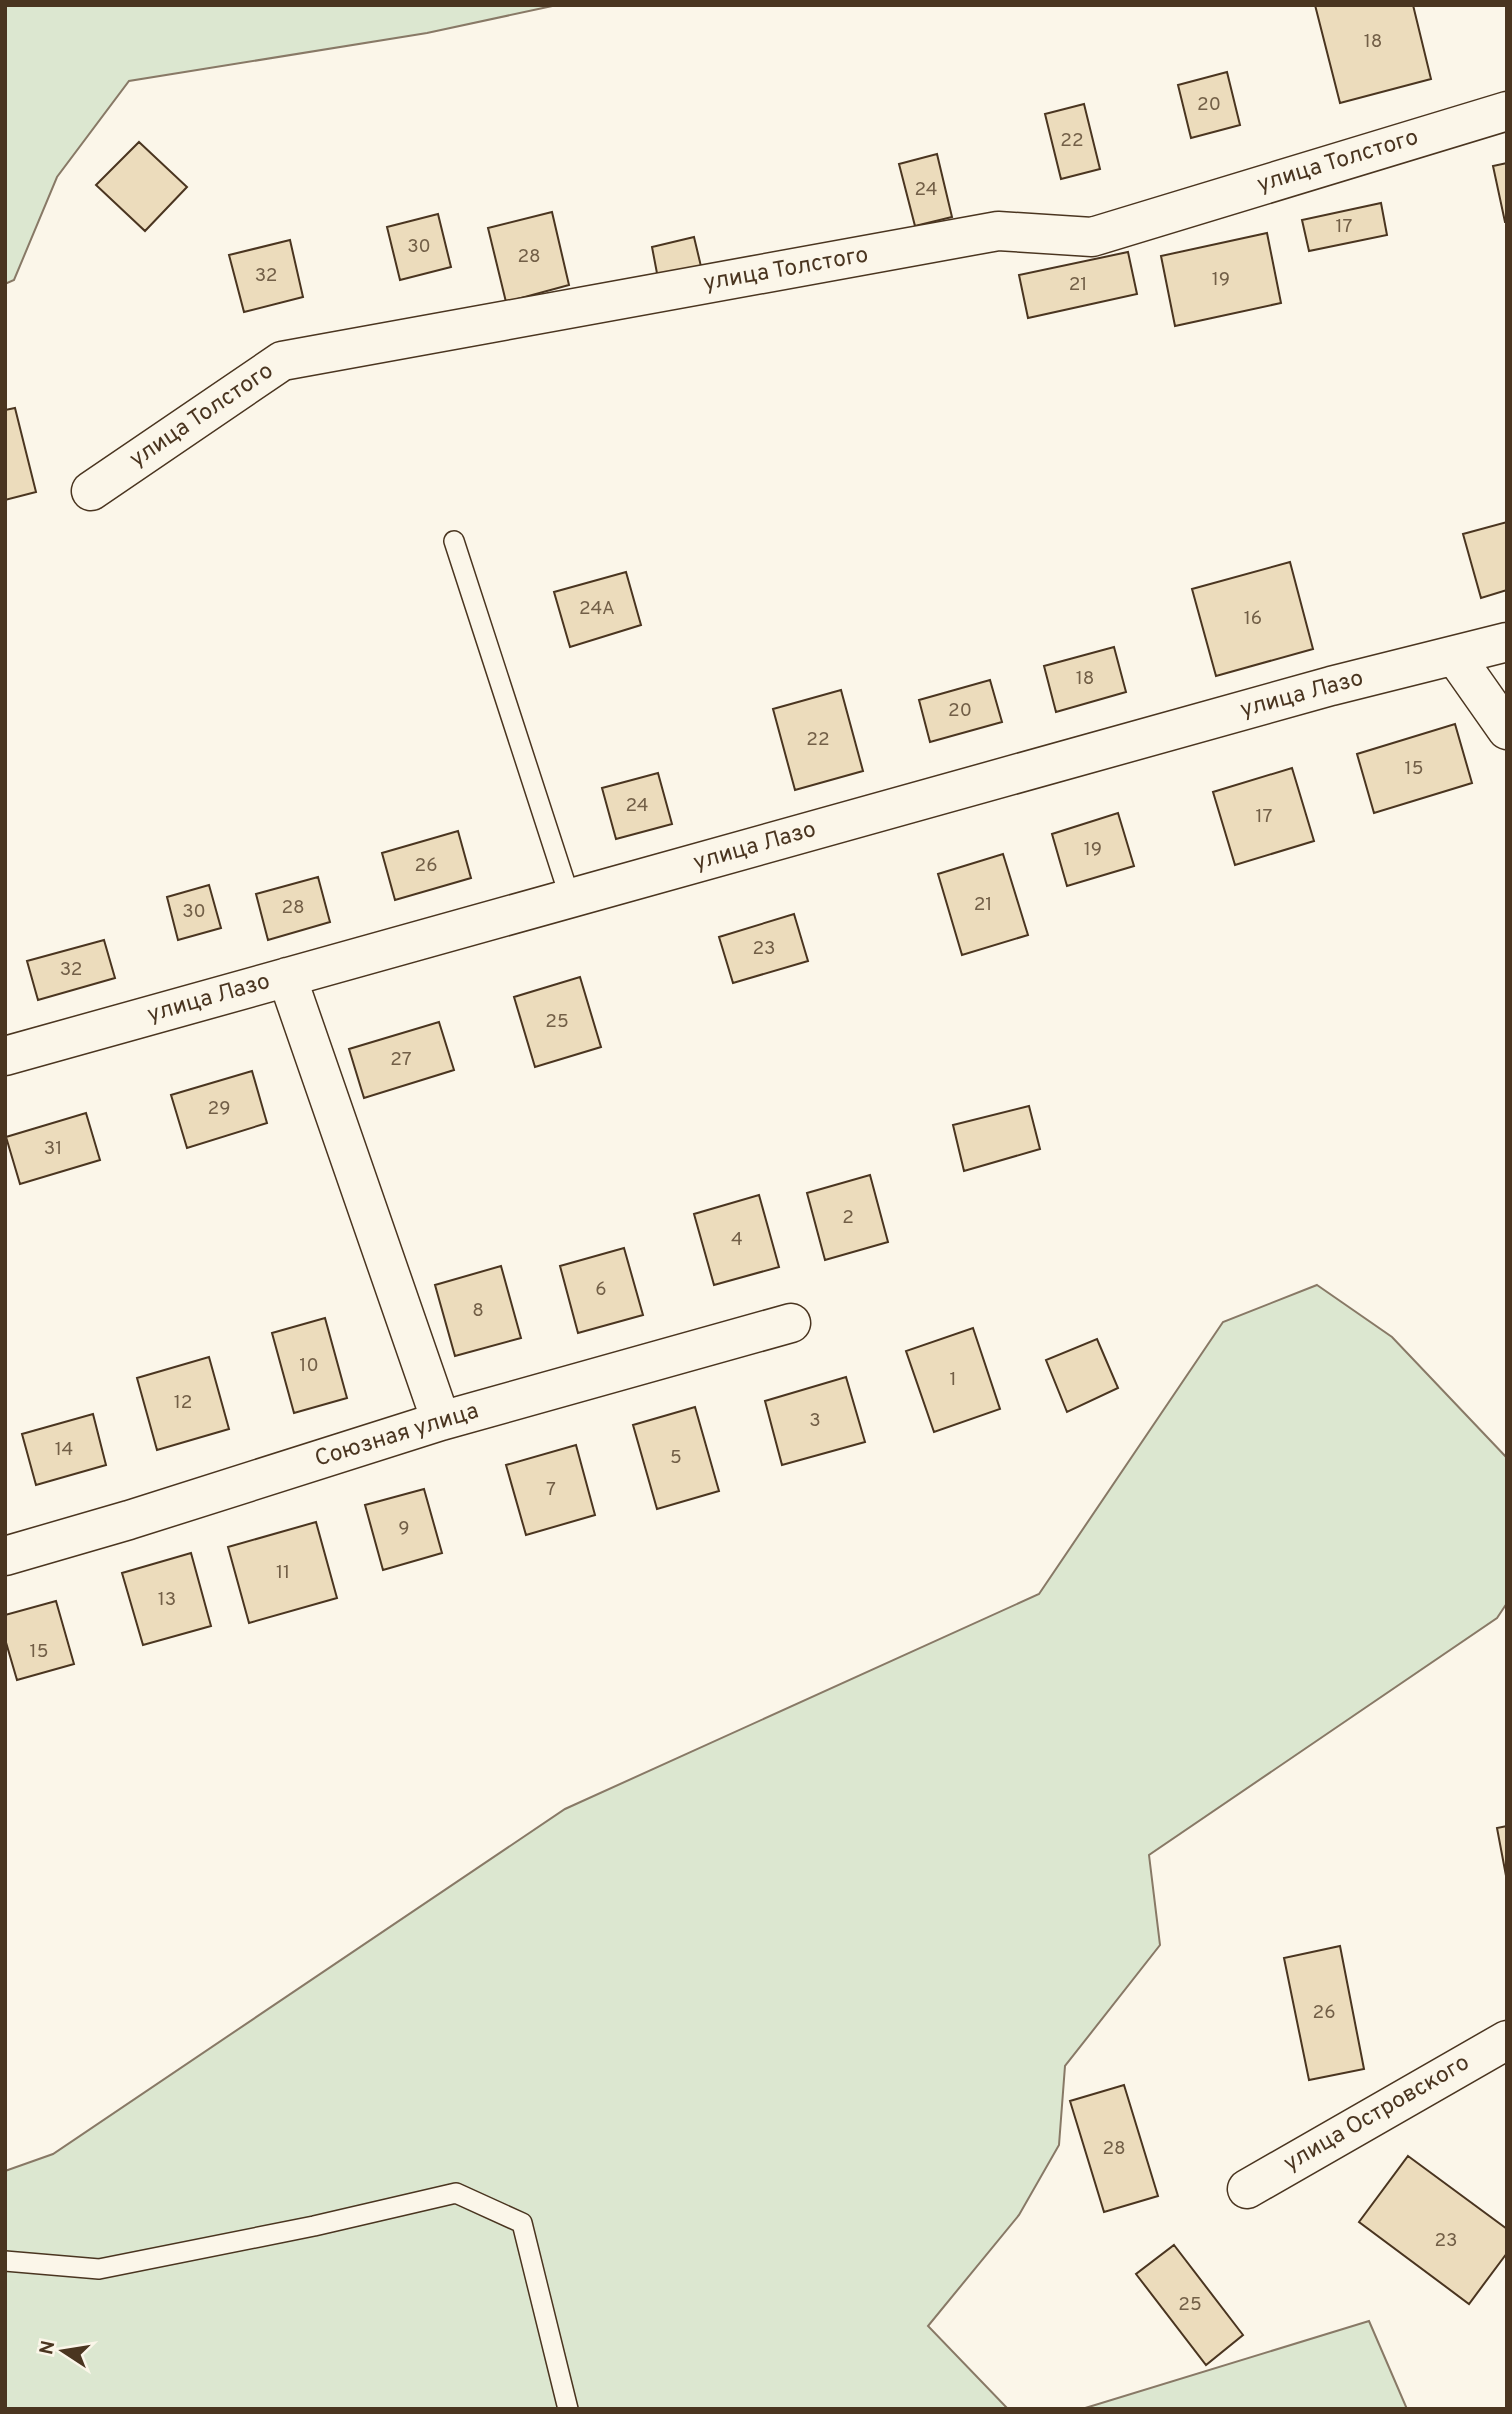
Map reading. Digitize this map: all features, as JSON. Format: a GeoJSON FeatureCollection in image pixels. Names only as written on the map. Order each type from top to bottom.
{"type":"FeatureCollection","features":[{"type":"Feature","properties":{"kind":"street","name":"улица Толстого"},"geometry":{"type":"LineString","coordinates":[[91,491],[282,361],[998,231],[1092,237],[1507,111]]}},
{"type":"Feature","properties":{"kind":"street","name":"улица Лазо"},"geometry":{"type":"LineString","coordinates":[[5,1056],[1317,690],[1507,642]]}},
{"type":"Feature","properties":{"kind":"street"},"geometry":{"type":"LineString","coordinates":[[1455,656],[1507,730]]}},
{"type":"Feature","properties":{"kind":"street"},"geometry":{"type":"LineString","coordinates":[[287,977],[441,1421]]}},
{"type":"Feature","properties":{"kind":"street","name":"Союзная улица"},"geometry":{"type":"LineString","coordinates":[[5,1556],[130,1520],[441,1421],[791,1323]]}},
{"type":"Feature","properties":{"kind":"street","name":"улица Островского"},"geometry":{"type":"LineString","coordinates":[[1247,2189],[1507,2040]]}},
{"type":"Feature","properties":{"kind":"lane"},"geometry":{"type":"LineString","coordinates":[[454,541],[570,898]]}},
{"type":"Feature","properties":{"kind":"lane"},"geometry":{"type":"LineString","coordinates":[[5,2261],[99,2269],[314,2226],[457,2193],[522,2223],[568,2409]]}},
{"type":"Feature","properties":{"kind":"green space"},"geometry":{"type":"Polygon","coordinates":[[[5,5],[557,5],[427,33],[129,81],[57,177],[14,280],[5,284],[5,5]]]}},
{"type":"Feature","properties":{"kind":"green space"},"geometry":{"type":"Polygon","coordinates":[[[1317,1285],[1392,1337],[1507,1458],[1507,1603],[1497,1618],[1149,1855],[1160,1945],[1065,2066],[1059,2145],[1019,2215],[928,2326],[1008,2409],[5,2409],[5,2171],[53,2154],[565,1809],[1039,1594],[1223,1322],[1317,1285]]]}},
{"type":"Feature","properties":{"kind":"green space"},"geometry":{"type":"Polygon","coordinates":[[[1369,2321],[1407,2409],[1082,2409],[1369,2321]]]}},
{"type":"Feature","properties":{"kind":"building"},"geometry":{"type":"Polygon","coordinates":[[[1315,5],[1413,5],[1431,79],[1340,103],[1315,5]]]}},
{"type":"Feature","properties":{"kind":"building"},"geometry":{"type":"Polygon","coordinates":[[[1227,72],[1240,125],[1191,138],[1178,85],[1227,72]]]}},
{"type":"Feature","properties":{"kind":"building"},"geometry":{"type":"Polygon","coordinates":[[[1084,104],[1100,169],[1061,179],[1045,114],[1084,104]]]}},
{"type":"Feature","properties":{"kind":"building"},"geometry":{"type":"Polygon","coordinates":[[[139,142],[187,187],[145,231],[96,185],[139,142]]]}},
{"type":"Feature","properties":{"kind":"building"},"geometry":{"type":"Polygon","coordinates":[[[937,154],[952,217],[915,226],[899,164],[937,154]]]}},
{"type":"Feature","properties":{"kind":"building"},"geometry":{"type":"Polygon","coordinates":[[[1507,163],[1507,222],[1505,222],[1493,166],[1507,163]]]}},
{"type":"Feature","properties":{"kind":"building"},"geometry":{"type":"Polygon","coordinates":[[[1381,203],[1387,235],[1309,251],[1302,220],[1381,203]]]}},
{"type":"Feature","properties":{"kind":"building"},"geometry":{"type":"Polygon","coordinates":[[[552,212],[569,285],[506,302],[488,228],[552,212]]]}},
{"type":"Feature","properties":{"kind":"building"},"geometry":{"type":"Polygon","coordinates":[[[438,214],[451,267],[400,280],[387,227],[438,214]]]}},
{"type":"Feature","properties":{"kind":"building"},"geometry":{"type":"Polygon","coordinates":[[[1267,233],[1281,303],[1175,326],[1161,256],[1267,233]]]}},
{"type":"Feature","properties":{"kind":"building"},"geometry":{"type":"Polygon","coordinates":[[[694,237],[704,279],[660,289],[652,247],[694,237]]]}},
{"type":"Feature","properties":{"kind":"building"},"geometry":{"type":"Polygon","coordinates":[[[290,240],[303,297],[244,312],[229,255],[290,240]]]}},
{"type":"Feature","properties":{"kind":"building"},"geometry":{"type":"Polygon","coordinates":[[[1128,252],[1137,294],[1028,318],[1019,275],[1128,252]]]}},
{"type":"Feature","properties":{"kind":"building"},"geometry":{"type":"Polygon","coordinates":[[[15,408],[36,492],[5,500],[5,410],[15,408]]]}},
{"type":"Feature","properties":{"kind":"building"},"geometry":{"type":"Polygon","coordinates":[[[1507,522],[1507,590],[1481,598],[1463,534],[1507,522]]]}},
{"type":"Feature","properties":{"kind":"building"},"geometry":{"type":"Polygon","coordinates":[[[1290,562],[1313,649],[1216,676],[1192,589],[1290,562]]]}},
{"type":"Feature","properties":{"kind":"building"},"geometry":{"type":"Polygon","coordinates":[[[626,572],[641,625],[570,647],[554,592],[626,572]]]}},
{"type":"Feature","properties":{"kind":"building"},"geometry":{"type":"Polygon","coordinates":[[[1114,647],[1126,692],[1056,712],[1044,666],[1114,647]]]}},
{"type":"Feature","properties":{"kind":"building"},"geometry":{"type":"Polygon","coordinates":[[[990,680],[1002,722],[930,742],[919,700],[990,680]]]}},
{"type":"Feature","properties":{"kind":"building"},"geometry":{"type":"Polygon","coordinates":[[[841,690],[863,771],[795,790],[773,709],[841,690]]]}},
{"type":"Feature","properties":{"kind":"building"},"geometry":{"type":"Polygon","coordinates":[[[1455,724],[1472,783],[1374,813],[1357,754],[1455,724]]]}},
{"type":"Feature","properties":{"kind":"building"},"geometry":{"type":"Polygon","coordinates":[[[1292,768],[1314,841],[1235,865],[1213,792],[1292,768]]]}},
{"type":"Feature","properties":{"kind":"building"},"geometry":{"type":"Polygon","coordinates":[[[658,773],[672,824],[616,839],[602,788],[658,773]]]}},
{"type":"Feature","properties":{"kind":"building"},"geometry":{"type":"Polygon","coordinates":[[[1118,813],[1134,866],[1067,886],[1052,834],[1118,813]]]}},
{"type":"Feature","properties":{"kind":"building"},"geometry":{"type":"Polygon","coordinates":[[[458,831],[471,878],[395,900],[382,853],[458,831]]]}},
{"type":"Feature","properties":{"kind":"building"},"geometry":{"type":"Polygon","coordinates":[[[1003,854],[1028,935],[962,955],[938,874],[1003,854]]]}},
{"type":"Feature","properties":{"kind":"building"},"geometry":{"type":"Polygon","coordinates":[[[318,877],[330,922],[268,940],[256,894],[318,877]]]}},
{"type":"Feature","properties":{"kind":"building"},"geometry":{"type":"Polygon","coordinates":[[[209,885],[221,928],[178,940],[167,897],[209,885]]]}},
{"type":"Feature","properties":{"kind":"building"},"geometry":{"type":"Polygon","coordinates":[[[794,914],[808,961],[733,983],[719,937],[794,914]]]}},
{"type":"Feature","properties":{"kind":"building"},"geometry":{"type":"Polygon","coordinates":[[[104,940],[115,978],[38,1000],[27,961],[104,940]]]}},
{"type":"Feature","properties":{"kind":"building"},"geometry":{"type":"Polygon","coordinates":[[[580,977],[601,1047],[535,1067],[514,997],[580,977]]]}},
{"type":"Feature","properties":{"kind":"building"},"geometry":{"type":"Polygon","coordinates":[[[439,1022],[454,1070],[364,1098],[349,1049],[439,1022]]]}},
{"type":"Feature","properties":{"kind":"building"},"geometry":{"type":"Polygon","coordinates":[[[252,1071],[267,1123],[187,1148],[171,1095],[252,1071]]]}},
{"type":"Feature","properties":{"kind":"building"},"geometry":{"type":"Polygon","coordinates":[[[1029,1106],[1040,1149],[964,1171],[953,1125],[1029,1106]]]}},
{"type":"Feature","properties":{"kind":"building"},"geometry":{"type":"Polygon","coordinates":[[[86,1113],[100,1160],[20,1184],[6,1137],[86,1113]]]}},
{"type":"Feature","properties":{"kind":"building"},"geometry":{"type":"Polygon","coordinates":[[[870,1175],[888,1242],[825,1260],[807,1193],[870,1175]]]}},
{"type":"Feature","properties":{"kind":"building"},"geometry":{"type":"Polygon","coordinates":[[[759,1195],[779,1267],[714,1285],[694,1214],[759,1195]]]}},
{"type":"Feature","properties":{"kind":"building"},"geometry":{"type":"Polygon","coordinates":[[[624,1248],[643,1315],[578,1333],[560,1266],[624,1248]]]}},
{"type":"Feature","properties":{"kind":"building"},"geometry":{"type":"Polygon","coordinates":[[[501,1266],[521,1338],[455,1356],[435,1285],[501,1266]]]}},
{"type":"Feature","properties":{"kind":"building"},"geometry":{"type":"Polygon","coordinates":[[[325,1318],[347,1398],[294,1413],[272,1333],[325,1318]]]}},
{"type":"Feature","properties":{"kind":"building"},"geometry":{"type":"Polygon","coordinates":[[[973,1328],[1000,1409],[934,1432],[906,1351],[973,1328]]]}},
{"type":"Feature","properties":{"kind":"building"},"geometry":{"type":"Polygon","coordinates":[[[1097,1339],[1118,1388],[1067,1412],[1046,1360],[1097,1339]]]}},
{"type":"Feature","properties":{"kind":"building"},"geometry":{"type":"Polygon","coordinates":[[[209,1357],[229,1429],[157,1450],[137,1378],[209,1357]]]}},
{"type":"Feature","properties":{"kind":"building"},"geometry":{"type":"Polygon","coordinates":[[[846,1377],[865,1442],[782,1465],[765,1401],[846,1377]]]}},
{"type":"Feature","properties":{"kind":"building"},"geometry":{"type":"Polygon","coordinates":[[[695,1407],[719,1491],[657,1509],[633,1425],[695,1407]]]}},
{"type":"Feature","properties":{"kind":"building"},"geometry":{"type":"Polygon","coordinates":[[[93,1414],[106,1465],[36,1485],[22,1434],[93,1414]]]}},
{"type":"Feature","properties":{"kind":"building"},"geometry":{"type":"Polygon","coordinates":[[[576,1445],[595,1515],[526,1535],[506,1465],[576,1445]]]}},
{"type":"Feature","properties":{"kind":"building"},"geometry":{"type":"Polygon","coordinates":[[[424,1489],[442,1553],[383,1570],[365,1505],[424,1489]]]}},
{"type":"Feature","properties":{"kind":"building"},"geometry":{"type":"Polygon","coordinates":[[[316,1522],[337,1598],[249,1623],[228,1547],[316,1522]]]}},
{"type":"Feature","properties":{"kind":"building"},"geometry":{"type":"Polygon","coordinates":[[[191,1553],[211,1626],[143,1645],[122,1573],[191,1553]]]}},
{"type":"Feature","properties":{"kind":"building"},"geometry":{"type":"Polygon","coordinates":[[[56,1601],[74,1664],[17,1680],[5,1639],[5,1615],[56,1601]]]}},
{"type":"Feature","properties":{"kind":"building"},"geometry":{"type":"Polygon","coordinates":[[[1507,1826],[1507,1881],[1497,1828],[1507,1826]]]}},
{"type":"Feature","properties":{"kind":"building"},"geometry":{"type":"Polygon","coordinates":[[[1340,1946],[1364,2069],[1309,2080],[1284,1958],[1340,1946]]]}},
{"type":"Feature","properties":{"kind":"building"},"geometry":{"type":"Polygon","coordinates":[[[1124,2085],[1158,2196],[1104,2212],[1070,2101],[1124,2085]]]}},
{"type":"Feature","properties":{"kind":"building"},"geometry":{"type":"Polygon","coordinates":[[[1408,2156],[1507,2229],[1507,2253],[1469,2304],[1359,2222],[1408,2156]]]}},
{"type":"Feature","properties":{"kind":"building"},"geometry":{"type":"Polygon","coordinates":[[[1174,2245],[1243,2335],[1206,2365],[1136,2274],[1174,2245]]]}}]}
